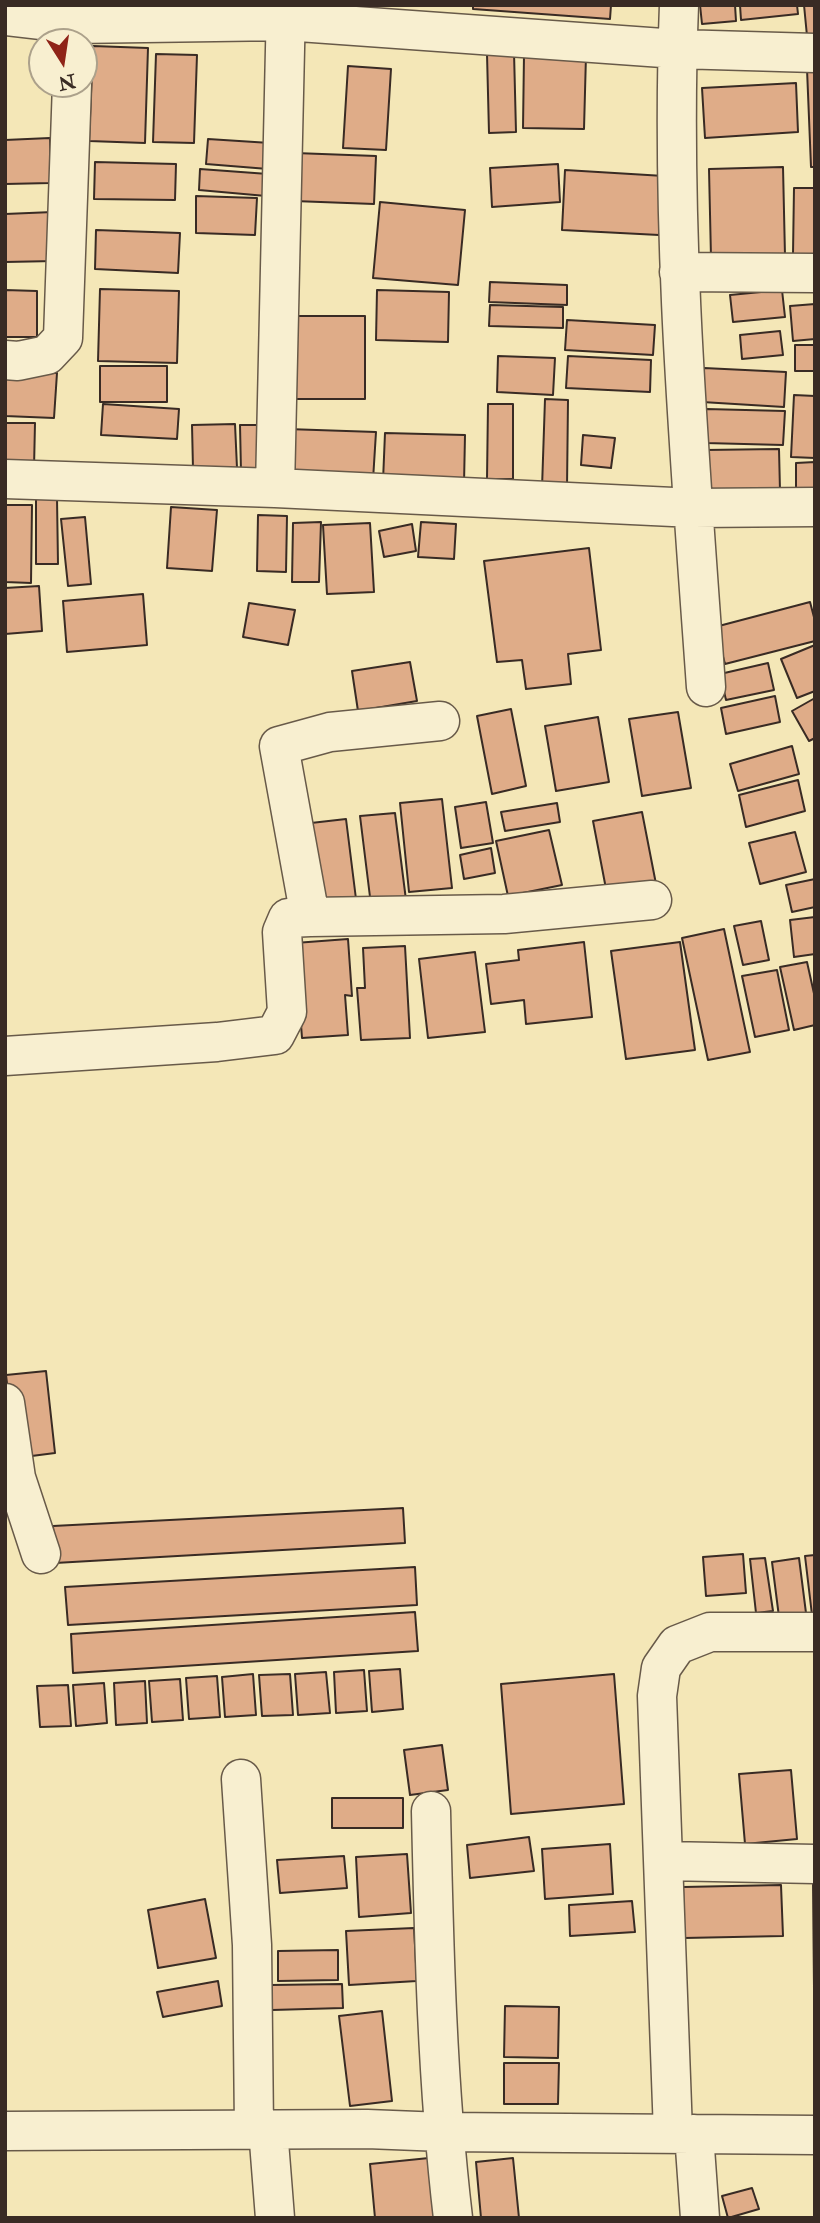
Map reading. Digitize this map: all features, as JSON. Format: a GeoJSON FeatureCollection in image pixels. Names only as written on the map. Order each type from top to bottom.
{"type":"FeatureCollection","features":[{"type":"Feature","properties":{"kind":"street"},"geometry":{"type":"LineString","coordinates":[[679,5],[679,272],[706,687]]}},
{"type":"Feature","properties":{"kind":"street"},"geometry":{"type":"LineString","coordinates":[[275,488],[285,13]]}},
{"type":"Feature","properties":{"kind":"street"},"geometry":{"type":"LineString","coordinates":[[98,31],[285,13],[677,49],[815,53]]}},
{"type":"Feature","properties":{"kind":"street"},"geometry":{"type":"LineString","coordinates":[[5,16],[53,28]]}},
{"type":"Feature","properties":{"kind":"street"},"geometry":{"type":"LineString","coordinates":[[5,360],[18,361],[47,355],[63,338],[72,98]]}},
{"type":"Feature","properties":{"kind":"street"},"geometry":{"type":"LineString","coordinates":[[679,272],[815,273]]}},
{"type":"Feature","properties":{"kind":"street"},"geometry":{"type":"LineString","coordinates":[[5,479],[275,488],[694,508],[815,507]]}},
{"type":"Feature","properties":{"kind":"street"},"geometry":{"type":"LineString","coordinates":[[310,917],[279,746],[330,732],[440,722]]}},
{"type":"Feature","properties":{"kind":"street"},"geometry":{"type":"LineString","coordinates":[[5,1056],[218,1042],[275,1035],[287,1012],[282,932],[288,918],[504,915],[652,900]]}},
{"type":"Feature","properties":{"kind":"street"},"geometry":{"type":"LineString","coordinates":[[5,1403],[16,1478],[41,1554]]}},
{"type":"Feature","properties":{"kind":"street"},"geometry":{"type":"LineString","coordinates":[[700,2218],[683,2134],[664,1861],[657,1696],[662,1668],[677,1645],[710,1632],[815,1632]]}},
{"type":"Feature","properties":{"kind":"street"},"geometry":{"type":"LineString","coordinates":[[242,1779],[261,2129],[275,2218]]}},
{"type":"Feature","properties":{"kind":"street"},"geometry":{"type":"LineString","coordinates":[[431,1811],[443,2132],[453,2218]]}},
{"type":"Feature","properties":{"kind":"street"},"geometry":{"type":"LineString","coordinates":[[664,1861],[815,1864]]}},
{"type":"Feature","properties":{"kind":"street"},"geometry":{"type":"LineString","coordinates":[[5,2131],[367,2129],[815,2136]]}},
{"type":"Feature","properties":{"kind":"building"},"geometry":{"type":"Polygon","coordinates":[[[473,5],[611,5],[610,19],[473,9],[473,5]]]}},
{"type":"Feature","properties":{"kind":"building"},"geometry":{"type":"Polygon","coordinates":[[[700,5],[735,5],[736,21],[702,24],[700,5]]]}},
{"type":"Feature","properties":{"kind":"building"},"geometry":{"type":"Polygon","coordinates":[[[740,5],[797,5],[798,14],[741,20],[740,5]]]}},
{"type":"Feature","properties":{"kind":"building"},"geometry":{"type":"Polygon","coordinates":[[[804,5],[815,5],[815,36],[807,36],[804,5]]]}},
{"type":"Feature","properties":{"kind":"building"},"geometry":{"type":"Polygon","coordinates":[[[98,46],[148,48],[145,143],[89,141],[91,98],[98,98],[98,46]]]}},
{"type":"Feature","properties":{"kind":"building"},"geometry":{"type":"Polygon","coordinates":[[[514,52],[516,132],[489,133],[487,54],[514,52]]]}},
{"type":"Feature","properties":{"kind":"building"},"geometry":{"type":"Polygon","coordinates":[[[156,54],[197,55],[194,143],[153,142],[156,54]]]}},
{"type":"Feature","properties":{"kind":"building"},"geometry":{"type":"Polygon","coordinates":[[[524,55],[586,55],[584,129],[523,128],[524,55]]]}},
{"type":"Feature","properties":{"kind":"building"},"geometry":{"type":"Polygon","coordinates":[[[348,66],[391,69],[386,150],[343,148],[348,66]]]}},
{"type":"Feature","properties":{"kind":"building"},"geometry":{"type":"Polygon","coordinates":[[[807,69],[815,69],[815,167],[811,167],[807,69]]]}},
{"type":"Feature","properties":{"kind":"building"},"geometry":{"type":"Polygon","coordinates":[[[796,83],[798,132],[705,138],[702,88],[796,83]]]}},
{"type":"Feature","properties":{"kind":"building"},"geometry":{"type":"Polygon","coordinates":[[[50,138],[51,183],[5,184],[5,140],[50,138]]]}},
{"type":"Feature","properties":{"kind":"building"},"geometry":{"type":"Polygon","coordinates":[[[208,139],[270,143],[268,169],[206,164],[208,139]]]}},
{"type":"Feature","properties":{"kind":"building"},"geometry":{"type":"Polygon","coordinates":[[[295,153],[376,156],[374,204],[294,201],[295,153]]]}},
{"type":"Feature","properties":{"kind":"building"},"geometry":{"type":"Polygon","coordinates":[[[95,162],[176,164],[175,200],[94,199],[95,162]]]}},
{"type":"Feature","properties":{"kind":"building"},"geometry":{"type":"Polygon","coordinates":[[[558,164],[560,202],[492,207],[490,168],[558,164]]]}},
{"type":"Feature","properties":{"kind":"building"},"geometry":{"type":"Polygon","coordinates":[[[783,167],[785,256],[711,258],[709,169],[783,167]]]}},
{"type":"Feature","properties":{"kind":"building"},"geometry":{"type":"Polygon","coordinates":[[[200,169],[268,174],[266,196],[199,190],[200,169]]]}},
{"type":"Feature","properties":{"kind":"building"},"geometry":{"type":"Polygon","coordinates":[[[565,170],[664,176],[659,235],[562,230],[565,170]]]}},
{"type":"Feature","properties":{"kind":"building"},"geometry":{"type":"Polygon","coordinates":[[[794,188],[815,188],[815,254],[793,254],[794,188]]]}},
{"type":"Feature","properties":{"kind":"building"},"geometry":{"type":"Polygon","coordinates":[[[196,196],[257,198],[255,235],[196,233],[196,196]]]}},
{"type":"Feature","properties":{"kind":"building"},"geometry":{"type":"Polygon","coordinates":[[[380,202],[465,210],[458,285],[373,278],[380,202]]]}},
{"type":"Feature","properties":{"kind":"building"},"geometry":{"type":"Polygon","coordinates":[[[53,212],[55,261],[5,262],[5,214],[53,212]]]}},
{"type":"Feature","properties":{"kind":"building"},"geometry":{"type":"Polygon","coordinates":[[[96,230],[180,233],[178,273],[95,269],[96,230]]]}},
{"type":"Feature","properties":{"kind":"building"},"geometry":{"type":"Polygon","coordinates":[[[490,282],[567,285],[567,305],[489,302],[490,282]]]}},
{"type":"Feature","properties":{"kind":"building"},"geometry":{"type":"Polygon","coordinates":[[[100,289],[179,291],[177,363],[98,361],[100,289]]]}},
{"type":"Feature","properties":{"kind":"building"},"geometry":{"type":"Polygon","coordinates":[[[5,290],[37,291],[37,337],[5,337],[5,290]]]}},
{"type":"Feature","properties":{"kind":"building"},"geometry":{"type":"Polygon","coordinates":[[[377,290],[449,292],[448,342],[376,340],[377,290]]]}},
{"type":"Feature","properties":{"kind":"building"},"geometry":{"type":"Polygon","coordinates":[[[782,290],[785,317],[733,322],[730,295],[782,290]]]}},
{"type":"Feature","properties":{"kind":"building"},"geometry":{"type":"Polygon","coordinates":[[[815,304],[815,339],[793,341],[790,306],[815,304]]]}},
{"type":"Feature","properties":{"kind":"building"},"geometry":{"type":"Polygon","coordinates":[[[490,305],[563,307],[563,328],[489,326],[490,305]]]}},
{"type":"Feature","properties":{"kind":"building"},"geometry":{"type":"Polygon","coordinates":[[[296,316],[365,316],[365,399],[296,399],[296,316]]]}},
{"type":"Feature","properties":{"kind":"building"},"geometry":{"type":"Polygon","coordinates":[[[567,320],[655,325],[653,355],[565,350],[567,320]]]}},
{"type":"Feature","properties":{"kind":"building"},"geometry":{"type":"Polygon","coordinates":[[[780,331],[783,355],[742,359],[740,335],[780,331]]]}},
{"type":"Feature","properties":{"kind":"building"},"geometry":{"type":"Polygon","coordinates":[[[795,345],[815,345],[815,371],[795,371],[795,345]]]}},
{"type":"Feature","properties":{"kind":"building"},"geometry":{"type":"Polygon","coordinates":[[[498,356],[555,358],[553,395],[497,392],[498,356]]]}},
{"type":"Feature","properties":{"kind":"building"},"geometry":{"type":"Polygon","coordinates":[[[568,356],[651,360],[650,392],[566,388],[568,356]]]}},
{"type":"Feature","properties":{"kind":"building"},"geometry":{"type":"Polygon","coordinates":[[[100,366],[167,366],[167,402],[100,402],[100,366]]]}},
{"type":"Feature","properties":{"kind":"building"},"geometry":{"type":"Polygon","coordinates":[[[704,368],[786,372],[784,407],[702,402],[704,368]]]}},
{"type":"Feature","properties":{"kind":"building"},"geometry":{"type":"Polygon","coordinates":[[[5,371],[57,373],[54,418],[5,416],[5,371]]]}},
{"type":"Feature","properties":{"kind":"building"},"geometry":{"type":"Polygon","coordinates":[[[794,395],[815,396],[815,458],[791,457],[794,395]]]}},
{"type":"Feature","properties":{"kind":"building"},"geometry":{"type":"Polygon","coordinates":[[[545,399],[568,400],[567,488],[542,488],[545,399]]]}},
{"type":"Feature","properties":{"kind":"building"},"geometry":{"type":"Polygon","coordinates":[[[103,404],[179,409],[177,439],[101,435],[103,404]]]}},
{"type":"Feature","properties":{"kind":"building"},"geometry":{"type":"Polygon","coordinates":[[[488,404],[513,404],[513,479],[487,479],[488,404]]]}},
{"type":"Feature","properties":{"kind":"building"},"geometry":{"type":"Polygon","coordinates":[[[706,409],[785,411],[783,445],[705,443],[706,409]]]}},
{"type":"Feature","properties":{"kind":"building"},"geometry":{"type":"Polygon","coordinates":[[[5,423],[35,423],[34,468],[5,468],[5,423]]]}},
{"type":"Feature","properties":{"kind":"building"},"geometry":{"type":"Polygon","coordinates":[[[235,424],[237,468],[193,469],[192,425],[235,424]]]}},
{"type":"Feature","properties":{"kind":"building"},"geometry":{"type":"Polygon","coordinates":[[[240,425],[267,425],[268,472],[241,472],[240,425]]]}},
{"type":"Feature","properties":{"kind":"building"},"geometry":{"type":"Polygon","coordinates":[[[287,429],[376,432],[373,480],[285,477],[287,429]]]}},
{"type":"Feature","properties":{"kind":"building"},"geometry":{"type":"Polygon","coordinates":[[[385,433],[465,435],[464,484],[383,481],[385,433]]]}},
{"type":"Feature","properties":{"kind":"building"},"geometry":{"type":"Polygon","coordinates":[[[583,435],[615,438],[611,468],[581,465],[583,435]]]}},
{"type":"Feature","properties":{"kind":"building"},"geometry":{"type":"Polygon","coordinates":[[[779,449],[780,491],[705,492],[705,450],[779,449]]]}},
{"type":"Feature","properties":{"kind":"building"},"geometry":{"type":"Polygon","coordinates":[[[815,462],[815,496],[796,496],[796,463],[815,462]]]}},
{"type":"Feature","properties":{"kind":"building"},"geometry":{"type":"Polygon","coordinates":[[[36,498],[57,498],[58,564],[36,564],[36,498]]]}},
{"type":"Feature","properties":{"kind":"building"},"geometry":{"type":"Polygon","coordinates":[[[5,505],[32,505],[31,583],[5,582],[5,505]]]}},
{"type":"Feature","properties":{"kind":"building"},"geometry":{"type":"Polygon","coordinates":[[[171,507],[217,510],[212,571],[167,568],[171,507]]]}},
{"type":"Feature","properties":{"kind":"building"},"geometry":{"type":"Polygon","coordinates":[[[258,515],[287,516],[286,572],[257,571],[258,515]]]}},
{"type":"Feature","properties":{"kind":"building"},"geometry":{"type":"Polygon","coordinates":[[[85,517],[91,584],[68,586],[61,519],[85,517]]]}},
{"type":"Feature","properties":{"kind":"building"},"geometry":{"type":"Polygon","coordinates":[[[321,522],[319,582],[292,582],[293,523],[321,522]]]}},
{"type":"Feature","properties":{"kind":"building"},"geometry":{"type":"Polygon","coordinates":[[[421,522],[456,524],[454,559],[418,557],[421,522]]]}},
{"type":"Feature","properties":{"kind":"building"},"geometry":{"type":"Polygon","coordinates":[[[370,523],[374,592],[327,594],[323,525],[370,523]]]}},
{"type":"Feature","properties":{"kind":"building"},"geometry":{"type":"Polygon","coordinates":[[[412,524],[416,551],[384,557],[379,531],[412,524]]]}},
{"type":"Feature","properties":{"kind":"building"},"geometry":{"type":"Polygon","coordinates":[[[589,548],[601,650],[568,654],[571,684],[526,689],[522,660],[497,662],[484,561],[589,548]]]}},
{"type":"Feature","properties":{"kind":"building"},"geometry":{"type":"Polygon","coordinates":[[[39,586],[42,631],[5,634],[5,588],[39,586]]]}},
{"type":"Feature","properties":{"kind":"building"},"geometry":{"type":"Polygon","coordinates":[[[143,594],[147,645],[67,652],[63,601],[143,594]]]}},
{"type":"Feature","properties":{"kind":"building"},"geometry":{"type":"Polygon","coordinates":[[[810,602],[815,621],[815,641],[725,664],[715,627],[810,602]]]}},
{"type":"Feature","properties":{"kind":"building"},"geometry":{"type":"Polygon","coordinates":[[[249,603],[295,610],[288,645],[243,637],[249,603]]]}},
{"type":"Feature","properties":{"kind":"building"},"geometry":{"type":"Polygon","coordinates":[[[815,645],[815,691],[797,698],[781,659],[815,645]]]}},
{"type":"Feature","properties":{"kind":"building"},"geometry":{"type":"Polygon","coordinates":[[[410,662],[417,701],[358,711],[352,671],[410,662]]]}},
{"type":"Feature","properties":{"kind":"building"},"geometry":{"type":"Polygon","coordinates":[[[768,663],[774,690],[726,700],[720,674],[768,663]]]}},
{"type":"Feature","properties":{"kind":"building"},"geometry":{"type":"Polygon","coordinates":[[[775,696],[780,722],[726,734],[721,708],[775,696]]]}},
{"type":"Feature","properties":{"kind":"building"},"geometry":{"type":"Polygon","coordinates":[[[815,698],[815,738],[809,741],[792,711],[815,698]]]}},
{"type":"Feature","properties":{"kind":"building"},"geometry":{"type":"Polygon","coordinates":[[[511,709],[526,786],[492,794],[477,716],[511,709]]]}},
{"type":"Feature","properties":{"kind":"building"},"geometry":{"type":"Polygon","coordinates":[[[678,712],[691,788],[642,796],[629,719],[678,712]]]}},
{"type":"Feature","properties":{"kind":"building"},"geometry":{"type":"Polygon","coordinates":[[[598,717],[609,782],[556,791],[545,726],[598,717]]]}},
{"type":"Feature","properties":{"kind":"building"},"geometry":{"type":"Polygon","coordinates":[[[792,746],[799,774],[738,791],[730,764],[792,746]]]}},
{"type":"Feature","properties":{"kind":"building"},"geometry":{"type":"Polygon","coordinates":[[[798,780],[805,811],[746,827],[739,795],[798,780]]]}},
{"type":"Feature","properties":{"kind":"building"},"geometry":{"type":"Polygon","coordinates":[[[442,799],[452,888],[409,892],[400,803],[442,799]]]}},
{"type":"Feature","properties":{"kind":"building"},"geometry":{"type":"Polygon","coordinates":[[[486,802],[493,843],[461,848],[455,807],[486,802]]]}},
{"type":"Feature","properties":{"kind":"building"},"geometry":{"type":"Polygon","coordinates":[[[557,803],[560,822],[505,831],[501,812],[557,803]]]}},
{"type":"Feature","properties":{"kind":"building"},"geometry":{"type":"Polygon","coordinates":[[[642,812],[656,884],[607,894],[593,821],[642,812]]]}},
{"type":"Feature","properties":{"kind":"building"},"geometry":{"type":"Polygon","coordinates":[[[395,813],[406,900],[371,905],[360,816],[395,813]]]}},
{"type":"Feature","properties":{"kind":"building"},"geometry":{"type":"Polygon","coordinates":[[[346,819],[357,907],[321,912],[311,823],[346,819]]]}},
{"type":"Feature","properties":{"kind":"building"},"geometry":{"type":"Polygon","coordinates":[[[549,830],[562,885],[508,896],[496,841],[549,830]]]}},
{"type":"Feature","properties":{"kind":"building"},"geometry":{"type":"Polygon","coordinates":[[[795,832],[806,872],[760,884],[749,843],[795,832]]]}},
{"type":"Feature","properties":{"kind":"building"},"geometry":{"type":"Polygon","coordinates":[[[491,848],[495,873],[464,879],[460,855],[491,848]]]}},
{"type":"Feature","properties":{"kind":"building"},"geometry":{"type":"Polygon","coordinates":[[[815,879],[815,907],[792,912],[786,885],[815,879]]]}},
{"type":"Feature","properties":{"kind":"building"},"geometry":{"type":"Polygon","coordinates":[[[815,917],[815,954],[794,957],[790,920],[815,917]]]}},
{"type":"Feature","properties":{"kind":"building"},"geometry":{"type":"Polygon","coordinates":[[[761,921],[769,960],[743,965],[734,926],[761,921]]]}},
{"type":"Feature","properties":{"kind":"building"},"geometry":{"type":"Polygon","coordinates":[[[724,929],[750,1052],[708,1060],[682,938],[724,929]]]}},
{"type":"Feature","properties":{"kind":"building"},"geometry":{"type":"Polygon","coordinates":[[[348,939],[352,996],[345,995],[348,1035],[302,1038],[295,943],[348,939]]]}},
{"type":"Feature","properties":{"kind":"building"},"geometry":{"type":"Polygon","coordinates":[[[584,942],[592,1017],[526,1024],[524,1000],[491,1004],[486,964],[519,960],[518,950],[584,942]]]}},
{"type":"Feature","properties":{"kind":"building"},"geometry":{"type":"Polygon","coordinates":[[[680,942],[695,1050],[626,1059],[611,951],[680,942]]]}},
{"type":"Feature","properties":{"kind":"building"},"geometry":{"type":"Polygon","coordinates":[[[405,946],[410,1038],[361,1040],[357,988],[365,988],[363,948],[405,946]]]}},
{"type":"Feature","properties":{"kind":"building"},"geometry":{"type":"Polygon","coordinates":[[[475,952],[485,1032],[428,1038],[419,959],[475,952]]]}},
{"type":"Feature","properties":{"kind":"building"},"geometry":{"type":"Polygon","coordinates":[[[807,962],[815,998],[815,1025],[794,1030],[780,967],[807,962]]]}},
{"type":"Feature","properties":{"kind":"building"},"geometry":{"type":"Polygon","coordinates":[[[777,970],[789,1030],[755,1037],[742,976],[777,970]]]}},
{"type":"Feature","properties":{"kind":"building"},"geometry":{"type":"Polygon","coordinates":[[[46,1371],[55,1453],[16,1458],[6,1375],[46,1371]]]}},
{"type":"Feature","properties":{"kind":"building"},"geometry":{"type":"Polygon","coordinates":[[[403,1508],[405,1543],[55,1563],[53,1526],[403,1508]]]}},
{"type":"Feature","properties":{"kind":"building"},"geometry":{"type":"Polygon","coordinates":[[[743,1554],[746,1593],[706,1596],[703,1557],[743,1554]]]}},
{"type":"Feature","properties":{"kind":"building"},"geometry":{"type":"Polygon","coordinates":[[[815,1555],[815,1615],[812,1615],[805,1556],[815,1555]]]}},
{"type":"Feature","properties":{"kind":"building"},"geometry":{"type":"Polygon","coordinates":[[[765,1558],[773,1611],[756,1613],[750,1559],[765,1558]]]}},
{"type":"Feature","properties":{"kind":"building"},"geometry":{"type":"Polygon","coordinates":[[[799,1558],[806,1613],[779,1617],[772,1562],[799,1558]]]}},
{"type":"Feature","properties":{"kind":"building"},"geometry":{"type":"Polygon","coordinates":[[[415,1567],[417,1605],[68,1625],[65,1587],[415,1567]]]}},
{"type":"Feature","properties":{"kind":"building"},"geometry":{"type":"Polygon","coordinates":[[[415,1612],[418,1651],[73,1673],[71,1634],[415,1612]]]}},
{"type":"Feature","properties":{"kind":"building"},"geometry":{"type":"Polygon","coordinates":[[[400,1669],[403,1709],[372,1712],[369,1671],[400,1669]]]}},
{"type":"Feature","properties":{"kind":"building"},"geometry":{"type":"Polygon","coordinates":[[[364,1670],[367,1711],[336,1713],[334,1672],[364,1670]]]}},
{"type":"Feature","properties":{"kind":"building"},"geometry":{"type":"Polygon","coordinates":[[[326,1672],[330,1713],[298,1715],[295,1674],[326,1672]]]}},
{"type":"Feature","properties":{"kind":"building"},"geometry":{"type":"Polygon","coordinates":[[[253,1674],[256,1715],[225,1717],[222,1677],[253,1674]]]}},
{"type":"Feature","properties":{"kind":"building"},"geometry":{"type":"Polygon","coordinates":[[[290,1674],[293,1715],[262,1716],[259,1675],[290,1674]]]}},
{"type":"Feature","properties":{"kind":"building"},"geometry":{"type":"Polygon","coordinates":[[[614,1674],[624,1804],[511,1814],[501,1684],[614,1674]]]}},
{"type":"Feature","properties":{"kind":"building"},"geometry":{"type":"Polygon","coordinates":[[[217,1676],[220,1717],[189,1719],[186,1678],[217,1676]]]}},
{"type":"Feature","properties":{"kind":"building"},"geometry":{"type":"Polygon","coordinates":[[[180,1679],[183,1720],[152,1722],[149,1681],[180,1679]]]}},
{"type":"Feature","properties":{"kind":"building"},"geometry":{"type":"Polygon","coordinates":[[[145,1681],[147,1723],[116,1725],[114,1683],[145,1681]]]}},
{"type":"Feature","properties":{"kind":"building"},"geometry":{"type":"Polygon","coordinates":[[[104,1683],[107,1723],[76,1726],[73,1685],[104,1683]]]}},
{"type":"Feature","properties":{"kind":"building"},"geometry":{"type":"Polygon","coordinates":[[[68,1685],[71,1726],[40,1727],[37,1686],[68,1685]]]}},
{"type":"Feature","properties":{"kind":"building"},"geometry":{"type":"Polygon","coordinates":[[[442,1745],[448,1790],[410,1795],[404,1750],[442,1745]]]}},
{"type":"Feature","properties":{"kind":"building"},"geometry":{"type":"Polygon","coordinates":[[[791,1770],[797,1839],[745,1844],[739,1774],[791,1770]]]}},
{"type":"Feature","properties":{"kind":"building"},"geometry":{"type":"Polygon","coordinates":[[[332,1798],[403,1798],[403,1828],[332,1828],[332,1798]]]}},
{"type":"Feature","properties":{"kind":"building"},"geometry":{"type":"Polygon","coordinates":[[[529,1837],[534,1871],[470,1878],[467,1845],[529,1837]]]}},
{"type":"Feature","properties":{"kind":"building"},"geometry":{"type":"Polygon","coordinates":[[[610,1844],[613,1894],[545,1899],[542,1849],[610,1844]]]}},
{"type":"Feature","properties":{"kind":"building"},"geometry":{"type":"Polygon","coordinates":[[[407,1854],[411,1913],[359,1917],[356,1857],[407,1854]]]}},
{"type":"Feature","properties":{"kind":"building"},"geometry":{"type":"Polygon","coordinates":[[[344,1856],[347,1888],[280,1893],[277,1860],[344,1856]]]}},
{"type":"Feature","properties":{"kind":"building"},"geometry":{"type":"Polygon","coordinates":[[[813,1880],[815,1880],[814,1988],[813,1880]]]}},
{"type":"Feature","properties":{"kind":"building"},"geometry":{"type":"Polygon","coordinates":[[[781,1885],[783,1936],[684,1938],[683,1887],[781,1885]]]}},
{"type":"Feature","properties":{"kind":"building"},"geometry":{"type":"Polygon","coordinates":[[[205,1899],[216,1958],[158,1968],[148,1910],[205,1899]]]}},
{"type":"Feature","properties":{"kind":"building"},"geometry":{"type":"Polygon","coordinates":[[[632,1901],[635,1932],[570,1936],[569,1905],[632,1901]]]}},
{"type":"Feature","properties":{"kind":"building"},"geometry":{"type":"Polygon","coordinates":[[[414,1928],[417,1981],[349,1985],[346,1931],[414,1928]]]}},
{"type":"Feature","properties":{"kind":"building"},"geometry":{"type":"Polygon","coordinates":[[[338,1950],[338,1980],[278,1981],[278,1951],[338,1950]]]}},
{"type":"Feature","properties":{"kind":"building"},"geometry":{"type":"Polygon","coordinates":[[[218,1981],[222,2006],[163,2017],[157,1992],[218,1981]]]}},
{"type":"Feature","properties":{"kind":"building"},"geometry":{"type":"Polygon","coordinates":[[[342,1984],[343,2008],[272,2010],[271,1985],[342,1984]]]}},
{"type":"Feature","properties":{"kind":"building"},"geometry":{"type":"Polygon","coordinates":[[[505,2006],[559,2007],[558,2058],[504,2057],[505,2006]]]}},
{"type":"Feature","properties":{"kind":"building"},"geometry":{"type":"Polygon","coordinates":[[[382,2011],[392,2101],[350,2106],[339,2016],[382,2011]]]}},
{"type":"Feature","properties":{"kind":"building"},"geometry":{"type":"Polygon","coordinates":[[[504,2063],[559,2063],[558,2104],[504,2104],[504,2063]]]}},
{"type":"Feature","properties":{"kind":"building"},"geometry":{"type":"Polygon","coordinates":[[[429,2158],[436,2218],[375,2218],[370,2164],[429,2158]]]}},
{"type":"Feature","properties":{"kind":"building"},"geometry":{"type":"Polygon","coordinates":[[[513,2158],[519,2218],[481,2218],[476,2162],[513,2158]]]}},
{"type":"Feature","properties":{"kind":"building"},"geometry":{"type":"Polygon","coordinates":[[[752,2188],[759,2209],[728,2218],[722,2196],[752,2188]]]}}]}
